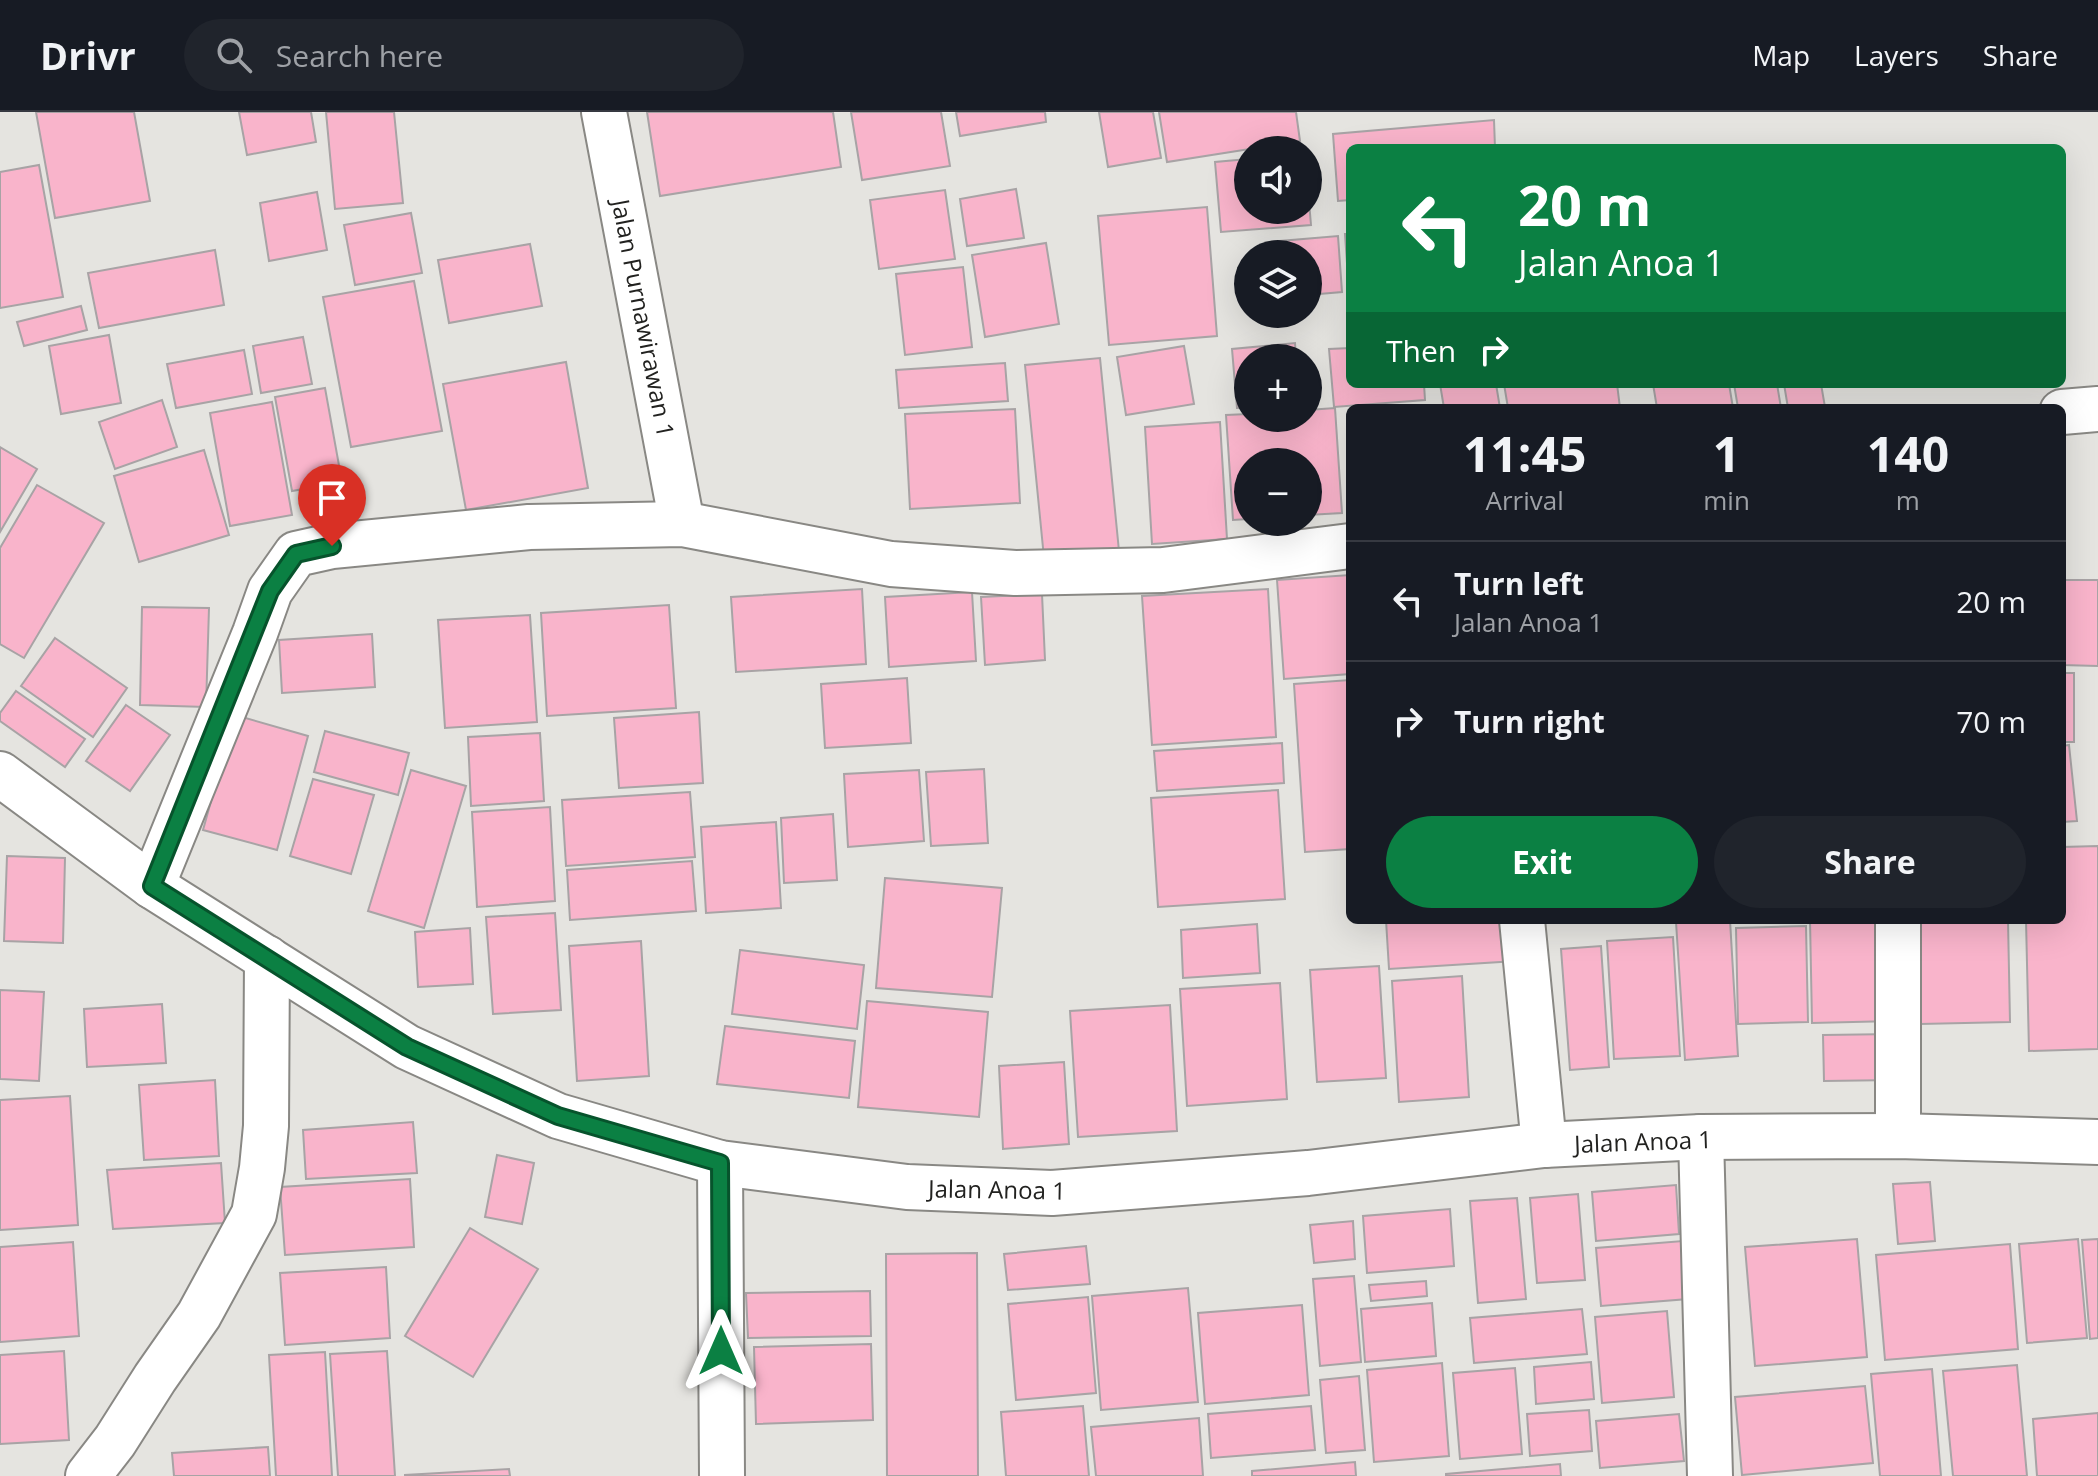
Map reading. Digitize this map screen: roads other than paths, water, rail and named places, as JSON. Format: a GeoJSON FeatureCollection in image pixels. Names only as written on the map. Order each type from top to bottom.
{"type":"FeatureCollection","features":[{"type":"Feature","properties":{"kind":"street","name":"Jalan Purnawirawan 1"},"geometry":{"type":"LineString","coordinates":[[604,112],[682,524]]}},
{"type":"Feature","properties":{"kind":"street"},"geometry":{"type":"LineString","coordinates":[[2066,412],[2098,409]]}},
{"type":"Feature","properties":{"kind":"street"},"geometry":{"type":"LineString","coordinates":[[152,886],[270,591],[296,554],[332,546],[529,527],[682,524],[891,564],[1015,573],[1163,570],[1346,547]]}},
{"type":"Feature","properties":{"kind":"street","name":"Jalan Anoa 1"},"geometry":{"type":"LineString","coordinates":[[0,774],[152,886],[407,1047],[558,1116],[720,1163],[907,1187],[1052,1193],[1308,1173],[1544,1145],[1701,1137],[1898,1136],[2098,1142]]}},
{"type":"Feature","properties":{"kind":"street"},"geometry":{"type":"LineString","coordinates":[[1522,924],[1544,1145]]}},
{"type":"Feature","properties":{"kind":"street"},"geometry":{"type":"LineString","coordinates":[[1898,924],[1898,1136]]}},
{"type":"Feature","properties":{"kind":"street"},"geometry":{"type":"LineString","coordinates":[[88,1476],[199,1315],[254,1214],[266,1126],[267,958]]}},
{"type":"Feature","properties":{"kind":"street"},"geometry":{"type":"LineString","coordinates":[[1701,1137],[1710,1476]]}},
{"type":"Feature","properties":{"kind":"street"},"geometry":{"type":"LineString","coordinates":[[720,1163],[722,1476]]}}]}
